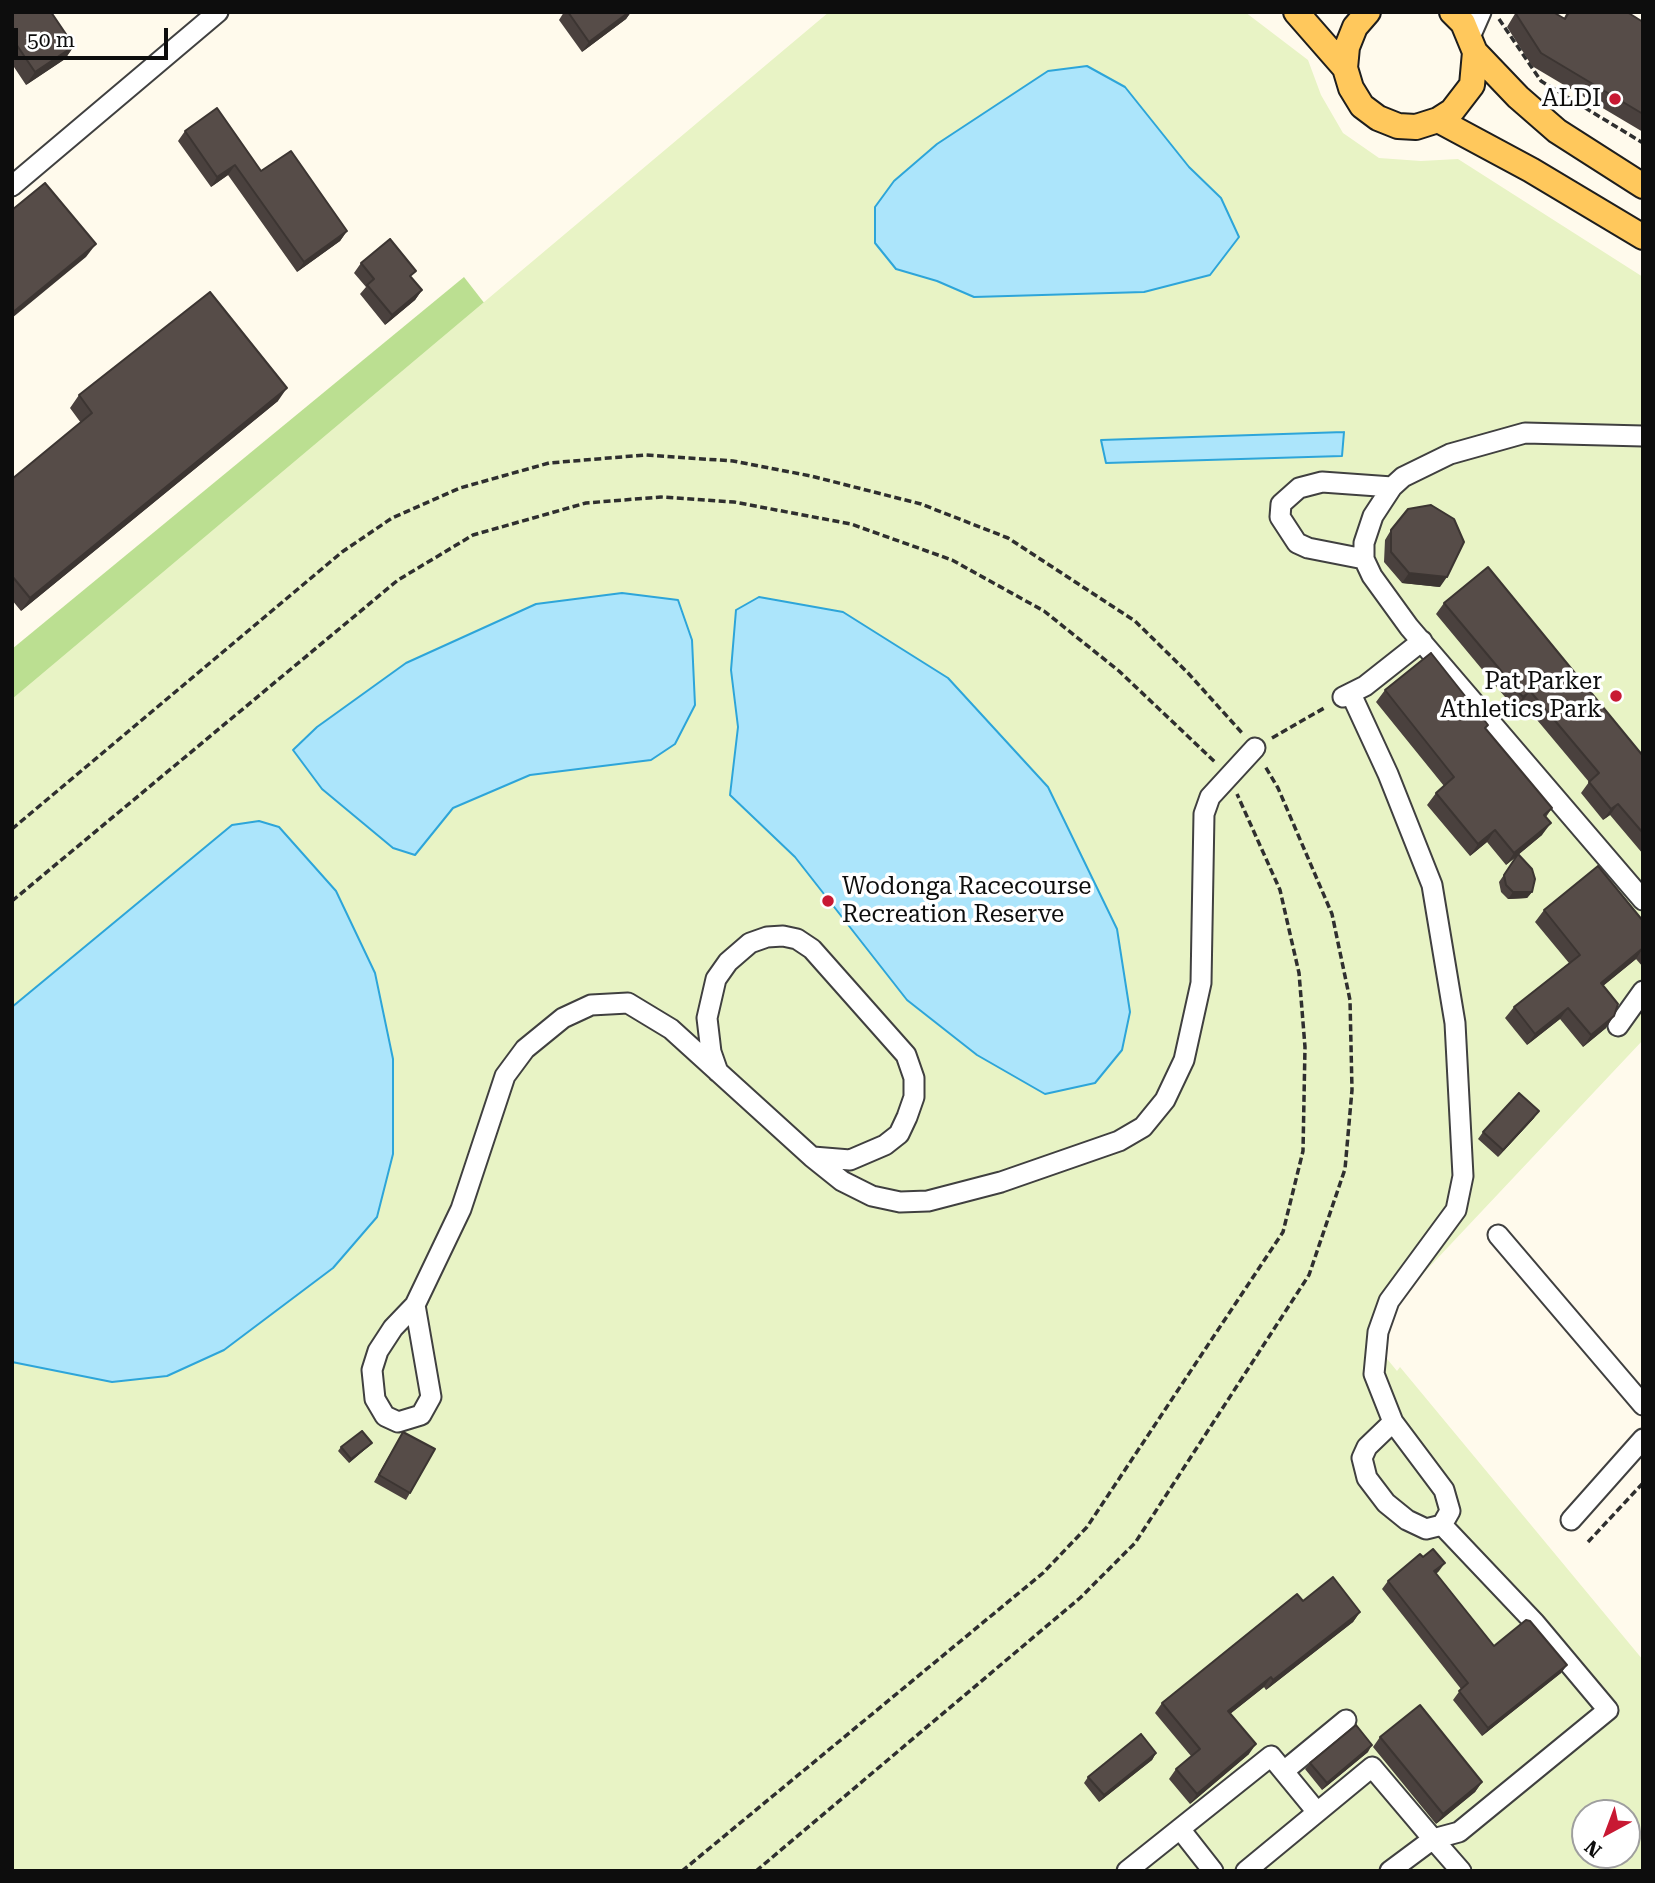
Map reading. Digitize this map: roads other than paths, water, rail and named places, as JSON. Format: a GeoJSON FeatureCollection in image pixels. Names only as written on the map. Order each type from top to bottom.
{"type":"FeatureCollection","features":[{"type":"Feature","properties":{"kind":"main road"},"geometry":{"type":"LineString","coordinates":[[1296,12],[1345,68]]}},
{"type":"Feature","properties":{"kind":"main road"},"geometry":{"type":"LineString","coordinates":[[1368,12],[1355,27],[1347,47],[1345,68],[1351,88],[1362,106],[1378,118],[1398,125],[1416,127],[1438,120],[1464,99],[1472,85],[1472,45]]}},
{"type":"Feature","properties":{"kind":"main road"},"geometry":{"type":"LineString","coordinates":[[1452,12],[1472,45],[1518,97],[1557,131],[1643,186]]}},
{"type":"Feature","properties":{"kind":"main road"},"geometry":{"type":"LineString","coordinates":[[1438,120],[1531,170],[1643,237]]}},
{"type":"Feature","properties":{"kind":"street"},"geometry":{"type":"LineString","coordinates":[[12,186],[218,12]]}},
{"type":"Feature","properties":{"kind":"street"},"geometry":{"type":"LineString","coordinates":[[1472,45],[1489,13]]}},
{"type":"Feature","properties":{"kind":"street"},"geometry":{"type":"LineString","coordinates":[[1643,436],[1525,433],[1450,454],[1403,477],[1392,487],[1367,528],[1364,559],[1372,576],[1422,641],[1643,900]]}},
{"type":"Feature","properties":{"kind":"street"},"geometry":{"type":"LineString","coordinates":[[1364,559],[1308,548],[1297,543],[1280,517],[1281,504],[1299,488],[1322,482],[1392,487]]}},
{"type":"Feature","properties":{"kind":"street"},"geometry":{"type":"LineString","coordinates":[[1393,1422],[1367,1447],[1362,1458],[1367,1478],[1386,1503],[1407,1520],[1426,1529],[1442,1525],[1450,1511],[1444,1490],[1393,1422],[1374,1374],[1378,1332],[1389,1301],[1456,1210],[1463,1176],[1455,1023],[1432,885],[1398,797],[1347,695],[1422,641]]}},
{"type":"Feature","properties":{"kind":"street"},"geometry":{"type":"LineString","coordinates":[[415,1304],[431,1397],[421,1415],[398,1422],[385,1416],[375,1399],[372,1370],[379,1351],[393,1328],[415,1304],[461,1209],[505,1076],[525,1049],[564,1018],[591,1005],[628,1003],[671,1029],[812,1157],[842,1181],[872,1196],[900,1202],[928,1201],[1000,1182],[1119,1141],[1143,1127],[1165,1100],[1184,1060],[1201,983],[1204,814],[1210,797],[1228,774],[1255,748]]}},
{"type":"Feature","properties":{"kind":"street"},"geometry":{"type":"LineString","coordinates":[[719,1075],[711,1052],[707,1018],[716,979],[728,962],[750,943],[783,936],[797,939],[822,958],[906,1055],[915,1078],[914,1097],[907,1117],[899,1134],[885,1145],[850,1160],[812,1157]]}},
{"type":"Feature","properties":{"kind":"street"},"geometry":{"type":"LineString","coordinates":[[1618,1026],[1643,991]]}},
{"type":"Feature","properties":{"kind":"street"},"geometry":{"type":"LineString","coordinates":[[1498,1235],[1643,1405]]}},
{"type":"Feature","properties":{"kind":"street"},"geometry":{"type":"LineString","coordinates":[[1571,1520],[1643,1438]]}},
{"type":"Feature","properties":{"kind":"street"},"geometry":{"type":"LineString","coordinates":[[1390,1871],[1433,1839],[1459,1832],[1608,1710],[1535,1623],[1442,1525]]}},
{"type":"Feature","properties":{"kind":"street"},"geometry":{"type":"LineString","coordinates":[[1283,1771],[1346,1720]]}},
{"type":"Feature","properties":{"kind":"street"},"geometry":{"type":"LineString","coordinates":[[1133,1869],[1271,1756],[1317,1812]]}},
{"type":"Feature","properties":{"kind":"street"},"geometry":{"type":"LineString","coordinates":[[1246,1871],[1372,1766],[1461,1871]]}},
{"type":"Feature","properties":{"kind":"street"},"geometry":{"type":"LineString","coordinates":[[1180,1829],[1213,1871]]}},
{"type":"Feature","properties":{"kind":"water"},"geometry":{"type":"Polygon","coordinates":[[[1087,66],[1125,87],[1189,167],[1221,198],[1239,237],[1210,275],[1144,292],[974,297],[937,281],[896,269],[875,243],[875,207],[894,181],[937,144],[1048,71],[1087,66]]]}},
{"type":"Feature","properties":{"kind":"water"},"geometry":{"type":"Polygon","coordinates":[[[1344,432],[1342,456],[1106,463],[1101,440],[1344,432]]]}},
{"type":"Feature","properties":{"kind":"water"},"geometry":{"type":"Polygon","coordinates":[[[622,593],[678,600],[692,640],[695,705],[675,744],[651,760],[530,775],[453,808],[415,855],[393,848],[322,789],[293,750],[317,727],[406,663],[536,604],[622,593]]]}},
{"type":"Feature","properties":{"kind":"water"},"geometry":{"type":"Polygon","coordinates":[[[759,597],[843,612],[948,678],[1048,787],[1117,929],[1130,1012],[1122,1050],[1095,1083],[1045,1094],[977,1055],[907,1000],[795,857],[730,795],[738,727],[731,670],[736,610],[759,597]]]}},
{"type":"Feature","properties":{"kind":"water"},"geometry":{"type":"Polygon","coordinates":[[[259,821],[279,827],[336,891],[375,973],[393,1059],[393,1154],[377,1217],[333,1268],[224,1350],[167,1376],[112,1382],[12,1362],[12,1007],[232,825],[259,821]]]}},
{"type":"Feature","properties":{"kind":"place","name":"ALDI"},"geometry":{"type":"Point","coordinates":[1615,99]}},
{"type":"Feature","properties":{"kind":"place","name":"Pat Parker Athletics Park"},"geometry":{"type":"Point","coordinates":[1616,696]}},
{"type":"Feature","properties":{"kind":"place","name":"Wodonga Racecourse Recreation Reserve"},"geometry":{"type":"Point","coordinates":[828,901]}}]}
